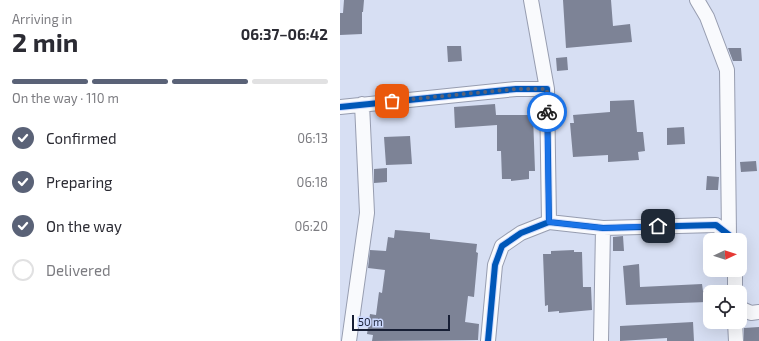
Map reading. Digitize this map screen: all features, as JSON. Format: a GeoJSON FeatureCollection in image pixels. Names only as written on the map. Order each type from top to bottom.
{"type":"FeatureCollection","features":[{"type":"Feature","properties":{"kind":"street"},"geometry":{"type":"LineString","coordinates":[[531,0],[547,89],[549,222]]}},
{"type":"Feature","properties":{"kind":"street"},"geometry":{"type":"LineString","coordinates":[[697,0],[707,17],[726,70],[730,233]]}},
{"type":"Feature","properties":{"kind":"street"},"geometry":{"type":"LineString","coordinates":[[340,107],[516,89],[547,89]]}},
{"type":"Feature","properties":{"kind":"street"},"geometry":{"type":"LineString","coordinates":[[349,341],[367,213],[362,104]]}},
{"type":"Feature","properties":{"kind":"street"},"geometry":{"type":"LineString","coordinates":[[488,341],[495,265],[502,246],[520,233],[549,222],[603,228],[716,225],[725,233]]}},
{"type":"Feature","properties":{"kind":"street"},"geometry":{"type":"LineString","coordinates":[[602,341],[603,228]]}},
{"type":"Feature","properties":{"kind":"street"},"geometry":{"type":"LineString","coordinates":[[747,311],[751,313],[759,312]]}},
{"type":"Feature","properties":{"kind":"street"},"geometry":{"type":"LineString","coordinates":[[735,329],[736,341]]}},
{"type":"Feature","properties":{"kind":"building"},"geometry":{"type":"Polygon","coordinates":[[[344,0],[364,0],[362,12],[362,34],[340,35],[340,13],[343,13],[344,0]]]}},
{"type":"Feature","properties":{"kind":"building"},"geometry":{"type":"Polygon","coordinates":[[[563,0],[611,0],[613,26],[630,24],[632,42],[566,48],[563,0]]]}},
{"type":"Feature","properties":{"kind":"building"},"geometry":{"type":"Polygon","coordinates":[[[447,46],[461,46],[462,61],[448,62],[447,46]]]}},
{"type":"Feature","properties":{"kind":"building"},"geometry":{"type":"Polygon","coordinates":[[[728,48],[741,48],[742,61],[733,61],[728,48]]]}},
{"type":"Feature","properties":{"kind":"building"},"geometry":{"type":"Polygon","coordinates":[[[567,57],[568,70],[557,71],[556,58],[567,57]]]}},
{"type":"Feature","properties":{"kind":"building"},"geometry":{"type":"Polygon","coordinates":[[[634,100],[637,132],[643,132],[645,151],[638,152],[639,160],[608,162],[608,155],[573,157],[570,123],[574,123],[573,115],[610,112],[610,101],[634,100]]]}},
{"type":"Feature","properties":{"kind":"building"},"geometry":{"type":"Polygon","coordinates":[[[495,104],[496,115],[533,115],[535,171],[529,171],[529,179],[511,181],[511,179],[502,179],[501,151],[497,151],[497,125],[455,128],[454,107],[495,104]]]}},
{"type":"Feature","properties":{"kind":"building"},"geometry":{"type":"Polygon","coordinates":[[[684,127],[685,144],[667,145],[667,128],[684,127]]]}},
{"type":"Feature","properties":{"kind":"building"},"geometry":{"type":"Polygon","coordinates":[[[410,136],[412,164],[386,165],[384,137],[410,136]]]}},
{"type":"Feature","properties":{"kind":"building"},"geometry":{"type":"Polygon","coordinates":[[[756,161],[757,171],[741,172],[740,162],[756,161]]]}},
{"type":"Feature","properties":{"kind":"building"},"geometry":{"type":"Polygon","coordinates":[[[387,168],[387,182],[374,183],[374,169],[387,168]]]}},
{"type":"Feature","properties":{"kind":"building"},"geometry":{"type":"Polygon","coordinates":[[[707,176],[719,177],[718,190],[706,190],[707,176]]]}},
{"type":"Feature","properties":{"kind":"building"},"geometry":{"type":"Polygon","coordinates":[[[395,230],[430,233],[430,239],[477,244],[476,252],[478,253],[474,297],[468,296],[465,322],[479,324],[478,340],[372,341],[373,335],[367,334],[370,314],[376,315],[379,292],[382,293],[385,270],[368,268],[370,250],[386,251],[388,237],[394,238],[395,230]]]}},
{"type":"Feature","properties":{"kind":"building"},"geometry":{"type":"Polygon","coordinates":[[[623,236],[624,251],[613,251],[613,237],[623,236]]]}},
{"type":"Feature","properties":{"kind":"building"},"geometry":{"type":"Polygon","coordinates":[[[574,250],[574,252],[582,252],[583,287],[591,287],[592,310],[559,313],[559,311],[548,312],[548,305],[545,306],[543,254],[551,254],[551,251],[574,250]]]}},
{"type":"Feature","properties":{"kind":"building"},"geometry":{"type":"Polygon","coordinates":[[[639,264],[640,287],[702,284],[703,302],[626,305],[623,266],[639,264]]]}},
{"type":"Feature","properties":{"kind":"building"},"geometry":{"type":"Polygon","coordinates":[[[693,322],[694,341],[667,341],[667,338],[620,341],[620,326],[693,322]]]}},
{"type":"Feature","properties":{"kind":"building"},"geometry":{"type":"Polygon","coordinates":[[[759,327],[759,341],[744,341],[744,329],[759,327]]]}},
{"type":"Feature","properties":{"kind":"cycle path"},"geometry":{"type":"LineString","coordinates":[[340,107],[516,89],[547,89],[549,222]]}},
{"type":"Feature","properties":{"kind":"cycle path"},"geometry":{"type":"LineString","coordinates":[[488,341],[495,265],[502,246],[521,233],[549,222],[603,228],[716,225],[726,233]]}},
{"type":"Feature","properties":{"kind":"way so far"},"geometry":{"type":"LineString","coordinates":[[392,101],[516,89],[547,89],[547,112]]}},
{"type":"Feature","properties":{"kind":"route"},"geometry":{"type":"LineString","coordinates":[[547,112],[549,222],[603,228],[658,226]]}}]}
